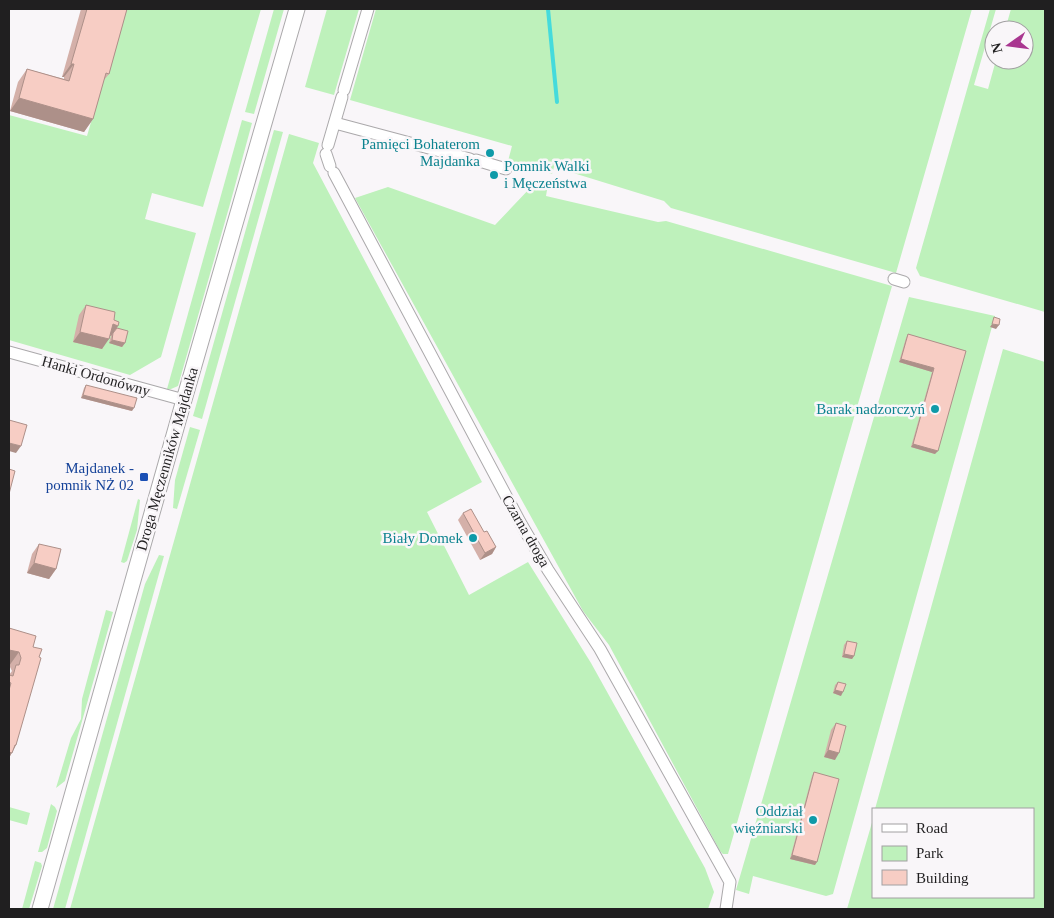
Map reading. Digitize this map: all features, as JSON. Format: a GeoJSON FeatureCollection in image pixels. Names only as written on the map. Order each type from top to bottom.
{"type":"FeatureCollection","features":[{"type":"Feature","properties":{"kind":"street","name":"Droga Męczenników Majdanka"},"geometry":{"type":"LineString","coordinates":[[40,909],[297,9]]}},
{"type":"Feature","properties":{"kind":"street"},"geometry":{"type":"LineString","coordinates":[[368,9],[335,123],[506,169]]}},
{"type":"Feature","properties":{"kind":"street","name":"Czarna droga"},"geometry":{"type":"LineString","coordinates":[[335,123],[327,149],[332,170],[520,522],[548,570],[600,649],[730,882],[726,909]]}},
{"type":"Feature","properties":{"kind":"street","name":"Hanki Ordonówny"},"geometry":{"type":"LineString","coordinates":[[9,352],[184,400]]}},
{"type":"Feature","properties":{"kind":"green space"},"geometry":{"type":"Polygon","coordinates":[[[124,9],[261,9],[203,207],[152,193],[145,219],[196,233],[161,357],[130,375],[9,340],[9,115],[87,136],[124,9]]]}},
{"type":"Feature","properties":{"kind":"green space"},"geometry":{"type":"Polygon","coordinates":[[[274,9],[284,9],[254,114],[245,112],[274,9]]]}},
{"type":"Feature","properties":{"kind":"green space"},"geometry":{"type":"Polygon","coordinates":[[[327,9],[359,9],[334,95],[305,87],[327,9]]]}},
{"type":"Feature","properties":{"kind":"green space"},"geometry":{"type":"Polygon","coordinates":[[[376,9],[972,9],[896,273],[671,208],[664,201],[554,167],[552,174],[508,161],[512,146],[350,100],[376,9]]]}},
{"type":"Feature","properties":{"kind":"green space"},"geometry":{"type":"Polygon","coordinates":[[[990,9],[996,9],[993,20],[987,20],[990,9]]]}},
{"type":"Feature","properties":{"kind":"green space"},"geometry":{"type":"Polygon","coordinates":[[[1011,9],[1045,9],[1045,312],[920,276],[916,268],[984,30],[984,50],[974,85],[988,89],[993,70],[1034,70],[1034,20],[1008,20],[1011,9]]]}},
{"type":"Feature","properties":{"kind":"green space"},"geometry":{"type":"Polygon","coordinates":[[[242,120],[252,123],[230,204],[178,386],[167,389],[242,120]]]}},
{"type":"Feature","properties":{"kind":"green space"},"geometry":{"type":"Polygon","coordinates":[[[274,130],[283,132],[202,419],[193,416],[274,130]]]}},
{"type":"Feature","properties":{"kind":"green space"},"geometry":{"type":"Polygon","coordinates":[[[289,134],[319,143],[313,163],[482,482],[427,512],[469,595],[528,562],[591,663],[705,868],[714,892],[708,909],[70,909],[289,134]]]}},
{"type":"Feature","properties":{"kind":"green space"},"geometry":{"type":"Polygon","coordinates":[[[532,186],[547,190],[546,196],[658,222],[666,221],[892,286],[728,854],[723,854],[720,851],[609,645],[583,611],[355,198],[388,187],[495,225],[532,186]]]}},
{"type":"Feature","properties":{"kind":"green space"},"geometry":{"type":"Polygon","coordinates":[[[909,297],[995,316],[833,894],[826,896],[753,876],[749,894],[736,890],[909,297]]]}},
{"type":"Feature","properties":{"kind":"green space"},"geometry":{"type":"Polygon","coordinates":[[[1003,349],[1045,362],[1045,909],[847,909],[872,822],[872,898],[1034,898],[1034,808],[875,808],[1003,349]]]}},
{"type":"Feature","properties":{"kind":"green space"},"geometry":{"type":"Polygon","coordinates":[[[190,427],[200,430],[177,509],[173,508],[175,480],[190,427]]]}},
{"type":"Feature","properties":{"kind":"green space"},"geometry":{"type":"Polygon","coordinates":[[[138,499],[140,500],[137,530],[127,561],[124,563],[121,562],[138,499]]]}},
{"type":"Feature","properties":{"kind":"green space"},"geometry":{"type":"Polygon","coordinates":[[[159,555],[164,556],[65,909],[53,909],[145,584],[159,555]]]}},
{"type":"Feature","properties":{"kind":"green space"},"geometry":{"type":"Polygon","coordinates":[[[106,610],[113,612],[65,781],[56,788],[71,738],[81,719],[82,699],[106,610]]]}},
{"type":"Feature","properties":{"kind":"green space"},"geometry":{"type":"Polygon","coordinates":[[[51,804],[57,811],[47,848],[42,852],[38,852],[51,804]]]}},
{"type":"Feature","properties":{"kind":"green space"},"geometry":{"type":"Polygon","coordinates":[[[9,807],[30,813],[27,825],[9,820],[9,807]]]}},
{"type":"Feature","properties":{"kind":"green space"},"geometry":{"type":"Polygon","coordinates":[[[35,861],[41,863],[42,866],[29,909],[22,909],[35,861]]]}},
{"type":"Feature","properties":{"kind":"building"},"geometry":{"type":"Polygon","coordinates":[[[87,9],[127,9],[109,74],[106,73],[93,119],[19,98],[27,69],[69,81],[74,64],[71,64],[87,9]]]}},
{"type":"Feature","properties":{"kind":"building"},"geometry":{"type":"Polygon","coordinates":[[[86,305],[115,312],[114,320],[119,322],[118,326],[113,324],[109,339],[80,332],[86,305]]]}},
{"type":"Feature","properties":{"kind":"building"},"geometry":{"type":"Polygon","coordinates":[[[994,317],[1000,319],[999,325],[992,324],[994,317]]]}},
{"type":"Feature","properties":{"kind":"building"},"geometry":{"type":"Polygon","coordinates":[[[117,328],[128,331],[125,343],[112,340],[113,333],[117,328]]]}},
{"type":"Feature","properties":{"kind":"building","name":"Barak nadzorczyń"},"geometry":{"type":"Polygon","coordinates":[[[908,334],[966,351],[938,451],[913,444],[934,368],[901,359],[908,334]]]}},
{"type":"Feature","properties":{"kind":"building"},"geometry":{"type":"Polygon","coordinates":[[[86,385],[137,398],[134,408],[83,395],[86,385]]]}},
{"type":"Feature","properties":{"kind":"building"},"geometry":{"type":"Polygon","coordinates":[[[9,420],[27,425],[21,446],[9,443],[9,420]]]}},
{"type":"Feature","properties":{"kind":"building"},"geometry":{"type":"Polygon","coordinates":[[[9,469],[15,471],[9,494],[9,469]]]}},
{"type":"Feature","properties":{"kind":"building"},"geometry":{"type":"Polygon","coordinates":[[[471,509],[484,532],[487,531],[496,547],[485,553],[463,513],[471,509]]]}},
{"type":"Feature","properties":{"kind":"building"},"geometry":{"type":"Polygon","coordinates":[[[39,544],[61,549],[56,569],[34,563],[39,544]]]}},
{"type":"Feature","properties":{"kind":"building"},"geometry":{"type":"Polygon","coordinates":[[[9,628],[36,636],[33,647],[42,649],[16,745],[12,753],[9,752],[9,690],[11,683],[9,682],[9,675],[13,676],[16,665],[19,665],[21,658],[19,652],[9,650],[9,628]]]}},
{"type":"Feature","properties":{"kind":"building"},"geometry":{"type":"Polygon","coordinates":[[[847,641],[857,643],[854,656],[844,654],[847,641]]]}},
{"type":"Feature","properties":{"kind":"building"},"geometry":{"type":"Polygon","coordinates":[[[838,682],[846,684],[843,692],[835,690],[838,682]]]}},
{"type":"Feature","properties":{"kind":"building"},"geometry":{"type":"Polygon","coordinates":[[[836,723],[846,726],[839,753],[828,750],[836,723]]]}},
{"type":"Feature","properties":{"kind":"building","name":"Oddział więźniarski"},"geometry":{"type":"Polygon","coordinates":[[[814,772],[839,779],[817,862],[792,855],[814,772]]]}},
{"type":"Feature","properties":{"kind":"waterway"},"geometry":{"type":"LineString","coordinates":[[548,9],[557,102]]}},
{"type":"Feature","properties":{"kind":"place","name":"Pamięci Bohaterom Majdanka"},"geometry":{"type":"Point","coordinates":[490,153]}},
{"type":"Feature","properties":{"kind":"place","name":"Pomnik Walki i Męczeństwa"},"geometry":{"type":"Point","coordinates":[494,175]}},
{"type":"Feature","properties":{"kind":"place","name":"Barak nadzorczyń"},"geometry":{"type":"Point","coordinates":[935,409]}},
{"type":"Feature","properties":{"kind":"place","name":"Majdanek - pomnik NŻ 02"},"geometry":{"type":"Point","coordinates":[144,477]}},
{"type":"Feature","properties":{"kind":"place","name":"Biały Domek"},"geometry":{"type":"Point","coordinates":[473,538]}},
{"type":"Feature","properties":{"kind":"place","name":"Oddział więźniarski"},"geometry":{"type":"Point","coordinates":[813,820]}}]}
